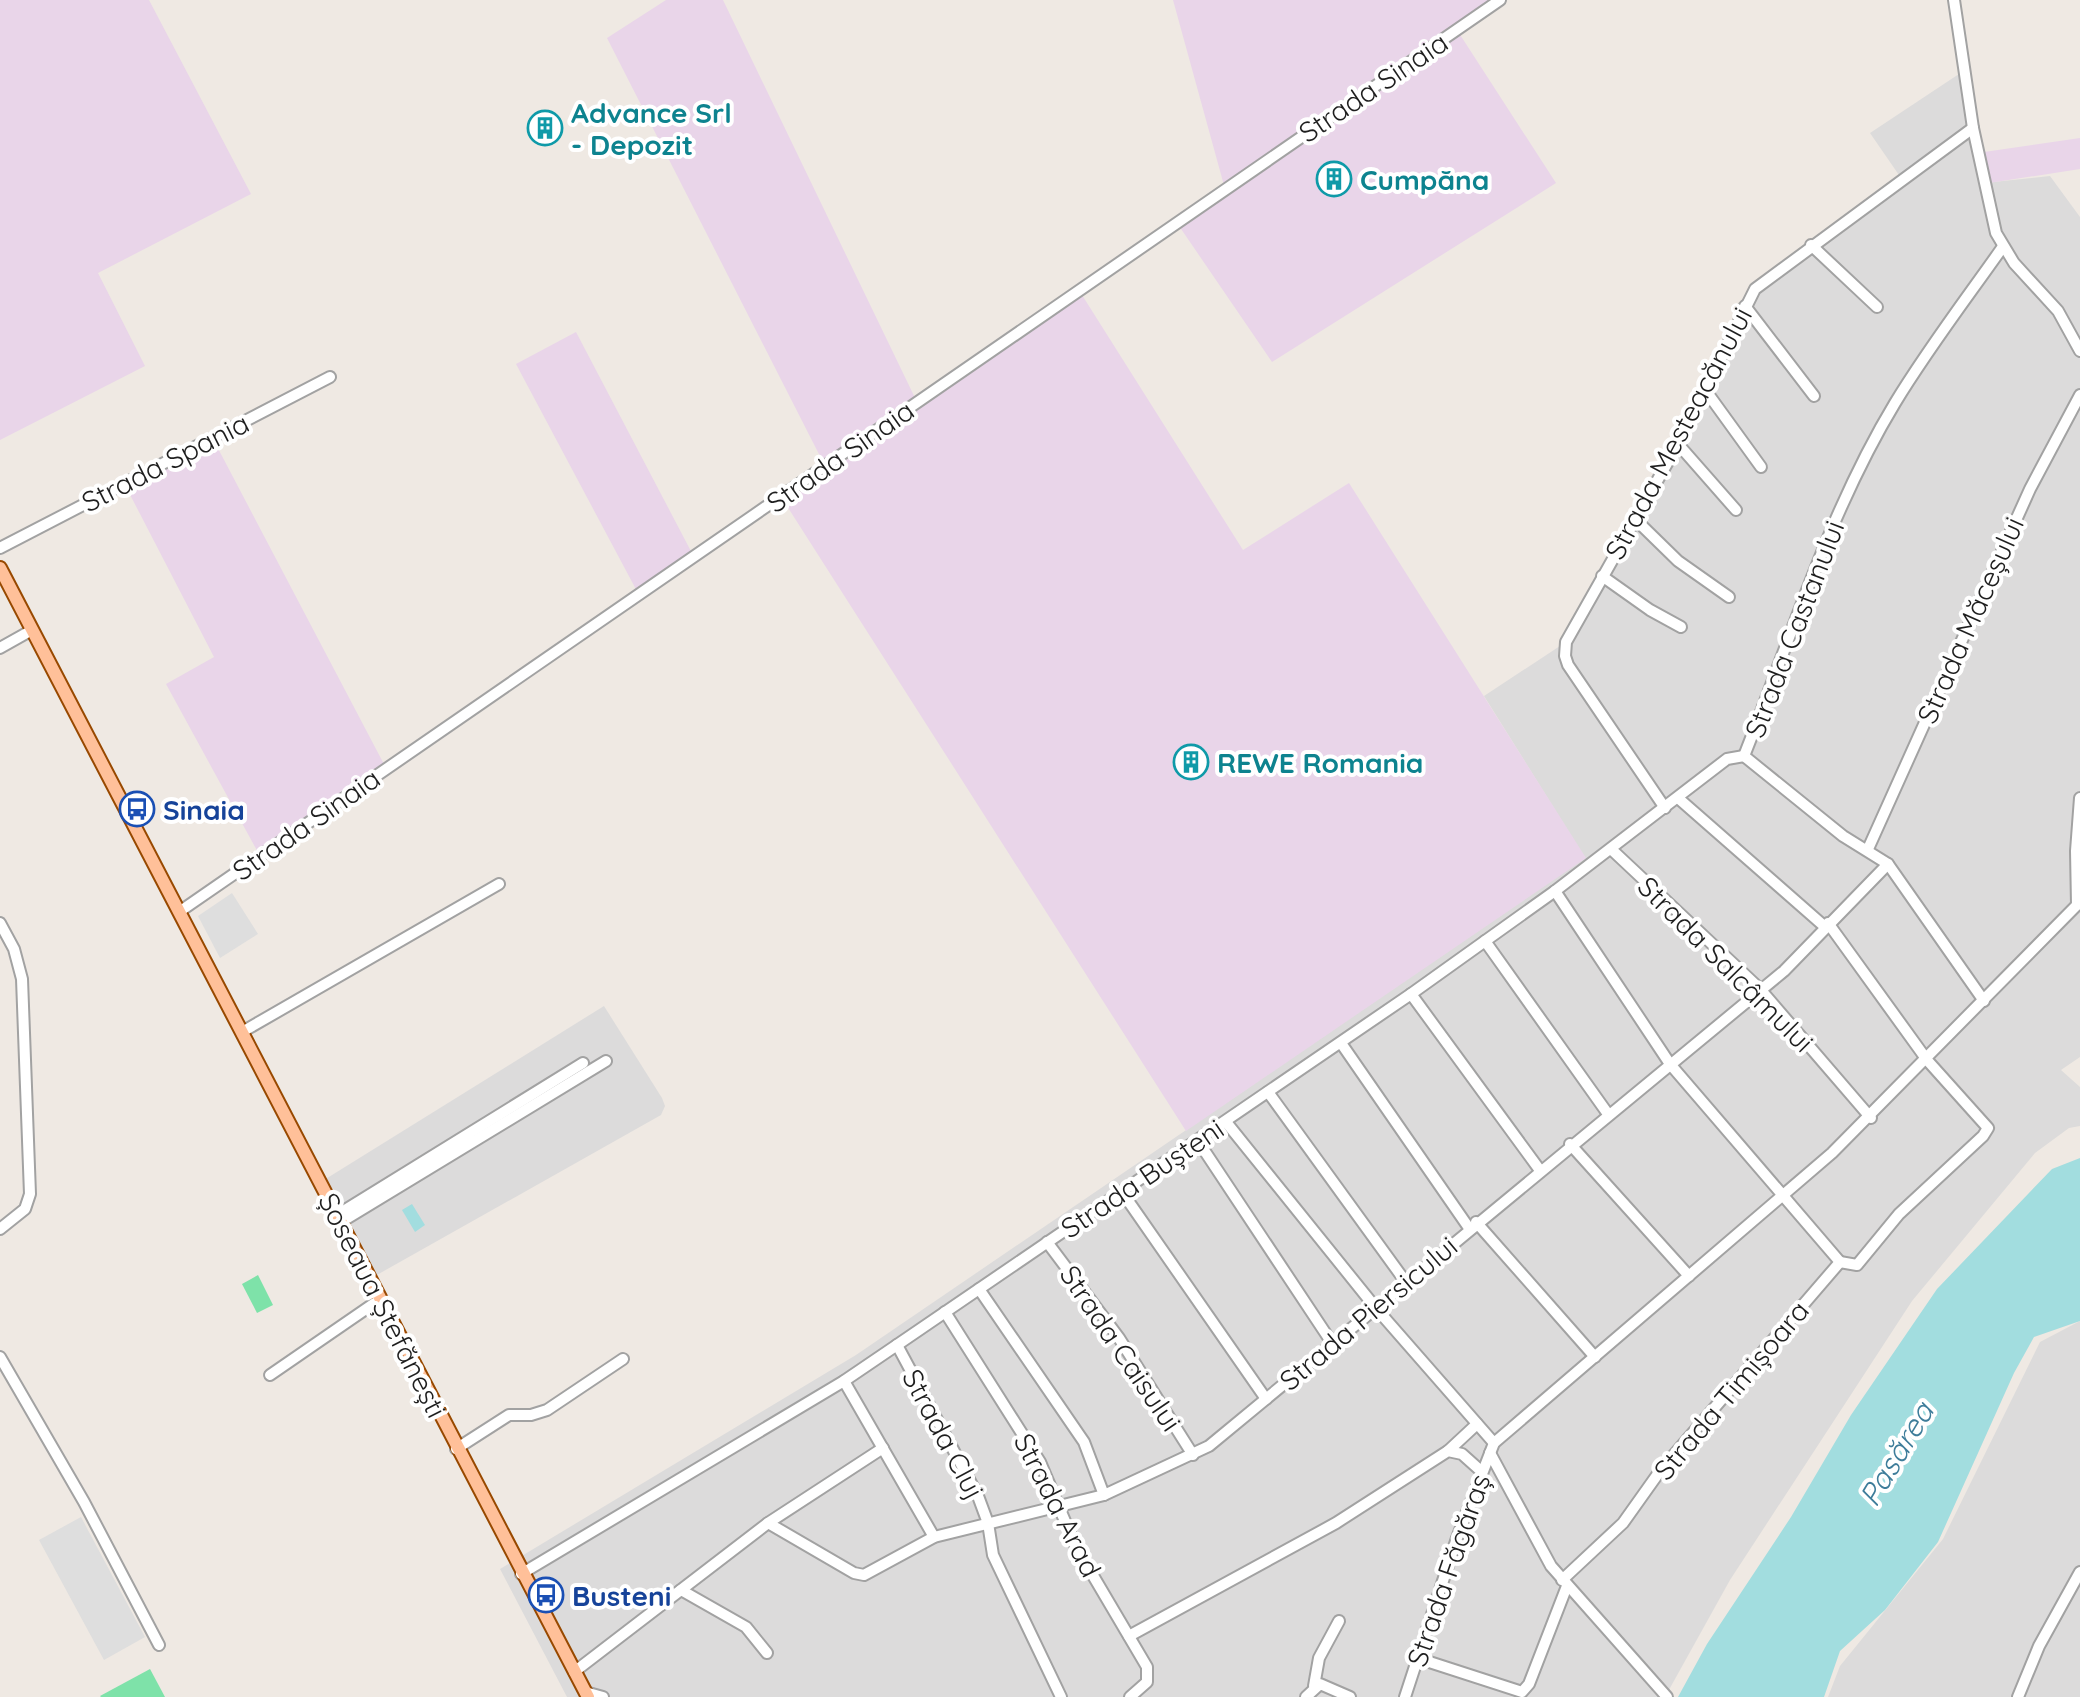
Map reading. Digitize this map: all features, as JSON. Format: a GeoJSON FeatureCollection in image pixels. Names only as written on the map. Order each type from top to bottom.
{"type":"FeatureCollection","features":[{"type":"Feature","properties":{"kind":"main road","name":"Șoseaua Ștefănești"},"geometry":{"type":"LineString","coordinates":[[0,568],[586,1694]]}},
{"type":"Feature","properties":{"kind":"street","name":"Strada Sinaia"},"geometry":{"type":"LineString","coordinates":[[179,912],[1500,0]]}},
{"type":"Feature","properties":{"kind":"street"},"geometry":{"type":"LineString","coordinates":[[1954,0],[1973,128],[1991,217],[2002,248],[2058,311],[2080,351]]}},
{"type":"Feature","properties":{"kind":"street","name":"Strada Mesteacănului"},"geometry":{"type":"LineString","coordinates":[[1665,808],[1565,656],[1566,642],[1678,444],[1745,306],[1762,283],[1973,128]]}},
{"type":"Feature","properties":{"kind":"street"},"geometry":{"type":"LineString","coordinates":[[1811,245],[1877,307]]}},
{"type":"Feature","properties":{"kind":"street","name":"Strada Castanului"},"geometry":{"type":"LineString","coordinates":[[1984,1001],[1888,864],[1843,836],[1744,756],[1834,523],[1860,469],[1895,404],[2002,248]]}},
{"type":"Feature","properties":{"kind":"street"},"geometry":{"type":"LineString","coordinates":[[1745,306],[1814,396]]}},
{"type":"Feature","properties":{"kind":"street","name":"Strada Spania"},"geometry":{"type":"LineString","coordinates":[[0,548],[330,377]]}},
{"type":"Feature","properties":{"kind":"street"},"geometry":{"type":"LineString","coordinates":[[1706,391],[1761,467]]}},
{"type":"Feature","properties":{"kind":"street","name":"Strada Măceșului"},"geometry":{"type":"LineString","coordinates":[[1868,849],[2023,504],[2080,395]]}},
{"type":"Feature","properties":{"kind":"street"},"geometry":{"type":"LineString","coordinates":[[1678,444],[1736,510]]}},
{"type":"Feature","properties":{"kind":"street"},"geometry":{"type":"LineString","coordinates":[[1636,520],[1678,561],[1729,597]]}},
{"type":"Feature","properties":{"kind":"street"},"geometry":{"type":"LineString","coordinates":[[1602,576],[1650,610],[1681,627]]}},
{"type":"Feature","properties":{"kind":"street"},"geometry":{"type":"LineString","coordinates":[[0,648],[32,630]]}},
{"type":"Feature","properties":{"kind":"street","name":"Strada Bușteni"},"geometry":{"type":"LineString","coordinates":[[521,1574],[844,1381],[1411,994],[1555,891],[1727,759],[1744,756]]}},
{"type":"Feature","properties":{"kind":"street"},"geometry":{"type":"LineString","coordinates":[[1555,891],[1670,1064],[1840,1262],[1857,1265],[1899,1214],[1987,1132],[1985,1122],[1927,1060],[1826,925],[1678,798]]}},
{"type":"Feature","properties":{"kind":"street"},"geometry":{"type":"LineString","coordinates":[[1492,1448],[1871,1118],[2079,904],[2076,851],[2080,798]]}},
{"type":"Feature","properties":{"kind":"street","name":"Strada Salcâmului"},"geometry":{"type":"LineString","coordinates":[[1611,849],[1760,989],[1871,1118]]}},
{"type":"Feature","properties":{"kind":"street","name":"Strada Piersicului"},"geometry":{"type":"LineString","coordinates":[[768,1523],[859,1575],[934,1537],[1104,1495],[1193,1455],[1217,1440],[1539,1169],[1784,971],[1888,864]]}},
{"type":"Feature","properties":{"kind":"street"},"geometry":{"type":"LineString","coordinates":[[242,1032],[499,884]]}},
{"type":"Feature","properties":{"kind":"street"},"geometry":{"type":"LineString","coordinates":[[0,923],[14,949],[22,979],[30,1194],[25,1209],[0,1229]]}},
{"type":"Feature","properties":{"kind":"street"},"geometry":{"type":"LineString","coordinates":[[1485,941],[1608,1114]]}},
{"type":"Feature","properties":{"kind":"street"},"geometry":{"type":"LineString","coordinates":[[1411,994],[1539,1169]]}},
{"type":"Feature","properties":{"kind":"street"},"geometry":{"type":"LineString","coordinates":[[1341,1043],[1472,1225],[1595,1357]]}},
{"type":"Feature","properties":{"kind":"street"},"geometry":{"type":"LineString","coordinates":[[339,1218],[606,1061]]}},
{"type":"Feature","properties":{"kind":"street"},"geometry":{"type":"LineString","coordinates":[[339,1218],[583,1063]]}},
{"type":"Feature","properties":{"kind":"street"},"geometry":{"type":"LineString","coordinates":[[1268,1092],[1405,1281]]}},
{"type":"Feature","properties":{"kind":"street"},"geometry":{"type":"LineString","coordinates":[[1226,1122],[1375,1307],[1477,1424],[1564,1583],[1667,1697]]}},
{"type":"Feature","properties":{"kind":"street"},"geometry":{"type":"LineString","coordinates":[[1198,1141],[1332,1343]]}},
{"type":"Feature","properties":{"kind":"street"},"geometry":{"type":"LineString","coordinates":[[1570,1144],[1689,1276]]}},
{"type":"Feature","properties":{"kind":"street"},"geometry":{"type":"LineString","coordinates":[[1122,1192],[1266,1399]]}},
{"type":"Feature","properties":{"kind":"street","name":"Strada Caisului"},"geometry":{"type":"LineString","coordinates":[[1047,1242],[1119,1338],[1193,1455]]}},
{"type":"Feature","properties":{"kind":"street","name":"Strada Timișoara"},"geometry":{"type":"LineString","coordinates":[[1417,1658],[1522,1692],[1529,1684],[1564,1583],[1623,1523],[1660,1471],[1840,1262]]}},
{"type":"Feature","properties":{"kind":"street"},"geometry":{"type":"LineString","coordinates":[[979,1289],[1084,1442],[1104,1495]]}},
{"type":"Feature","properties":{"kind":"street"},"geometry":{"type":"LineString","coordinates":[[270,1375],[379,1300]]}},
{"type":"Feature","properties":{"kind":"street","name":"Strada Arad"},"geometry":{"type":"LineString","coordinates":[[945,1312],[1040,1462],[1075,1545],[1150,1675],[1142,1689],[1130,1697]]}},
{"type":"Feature","properties":{"kind":"street","name":"Strada Cluj"},"geometry":{"type":"LineString","coordinates":[[897,1345],[978,1496],[988,1523],[993,1555],[1061,1697]]}},
{"type":"Feature","properties":{"kind":"street"},"geometry":{"type":"LineString","coordinates":[[0,1357],[84,1502],[159,1645]]}},
{"type":"Feature","properties":{"kind":"street"},"geometry":{"type":"LineString","coordinates":[[456,1449],[509,1415],[531,1415],[547,1410],[623,1359]]}},
{"type":"Feature","properties":{"kind":"street"},"geometry":{"type":"LineString","coordinates":[[844,1381],[934,1537]]}},
{"type":"Feature","properties":{"kind":"street"},"geometry":{"type":"LineString","coordinates":[[1129,1636],[1336,1523],[1448,1451],[1477,1424]]}},
{"type":"Feature","properties":{"kind":"street"},"geometry":{"type":"LineString","coordinates":[[574,1672],[768,1523],[883,1448]]}},
{"type":"Feature","properties":{"kind":"street","name":"Strada Făgăraș"},"geometry":{"type":"LineString","coordinates":[[1405,1697],[1481,1471],[1492,1448]]}},
{"type":"Feature","properties":{"kind":"street"},"geometry":{"type":"LineString","coordinates":[[1448,1451],[1462,1454],[1481,1471]]}},
{"type":"Feature","properties":{"kind":"street"},"geometry":{"type":"LineString","coordinates":[[2018,1697],[2039,1646],[2080,1572]]}},
{"type":"Feature","properties":{"kind":"street"},"geometry":{"type":"LineString","coordinates":[[681,1590],[746,1627],[767,1653]]}},
{"type":"Feature","properties":{"kind":"street"},"geometry":{"type":"LineString","coordinates":[[1306,1697],[1314,1686],[1319,1658],[1339,1621]]}},
{"type":"Feature","properties":{"kind":"street"},"geometry":{"type":"LineString","coordinates":[[1314,1686],[1327,1685],[1350,1697]]}},
{"type":"Feature","properties":{"kind":"street"},"geometry":{"type":"LineString","coordinates":[[586,1694],[603,1697]]}},
{"type":"Feature","properties":{"kind":"shaded area"},"geometry":{"type":"Polygon","coordinates":[[[0,0],[149,0],[251,194],[98,273],[145,366],[0,440],[0,0]]]}},
{"type":"Feature","properties":{"kind":"shaded area"},"geometry":{"type":"Polygon","coordinates":[[[666,0],[723,0],[917,402],[825,466],[607,38],[666,0]]]}},
{"type":"Feature","properties":{"kind":"shaded area"},"geometry":{"type":"Polygon","coordinates":[[[1173,0],[1500,0],[1457,30],[1556,183],[1272,362],[1177,223],[1225,189],[1173,0]]]}},
{"type":"Feature","properties":{"kind":"shaded area"},"geometry":{"type":"Polygon","coordinates":[[[1965,70],[1984,183],[2050,176],[2080,217],[2080,1057],[2061,1070],[2080,1087],[2080,1126],[2069,1128],[2035,1153],[1912,1301],[1730,1580],[1665,1697],[567,1697],[500,1569],[856,1355],[1585,858],[1484,696],[1566,642],[1636,520],[1750,297],[1901,178],[1870,133],[1965,70]]]}},
{"type":"Feature","properties":{"kind":"shaded area"},"geometry":{"type":"Polygon","coordinates":[[[2080,138],[2080,169],[1989,183],[1984,152],[2080,138]]]}},
{"type":"Feature","properties":{"kind":"shaded area"},"geometry":{"type":"Polygon","coordinates":[[[1082,295],[1243,550],[1349,483],[1586,858],[1186,1131],[785,503],[1082,295]]]}},
{"type":"Feature","properties":{"kind":"shaded area"},"geometry":{"type":"Polygon","coordinates":[[[576,332],[694,557],[639,595],[516,364],[576,332]]]}},
{"type":"Feature","properties":{"kind":"shaded area"},"geometry":{"type":"Polygon","coordinates":[[[212,437],[386,768],[260,856],[166,684],[214,657],[124,483],[212,437]]]}},
{"type":"Feature","properties":{"kind":"shaded area"},"geometry":{"type":"Polygon","coordinates":[[[232,893],[258,934],[220,958],[198,916],[232,893]]]}},
{"type":"Feature","properties":{"kind":"shaded area"},"geometry":{"type":"Polygon","coordinates":[[[604,1006],[662,1098],[665,1106],[661,1115],[375,1276],[324,1180],[604,1006]]]}},
{"type":"Feature","properties":{"kind":"shaded area"},"geometry":{"type":"Polygon","coordinates":[[[2080,1321],[2080,1697],[1828,1697],[1840,1666],[1943,1539],[2040,1342],[2080,1321]]]}},
{"type":"Feature","properties":{"kind":"shaded area"},"geometry":{"type":"Polygon","coordinates":[[[81,1517],[145,1637],[104,1660],[39,1540],[81,1517]]]}},
{"type":"Feature","properties":{"kind":"green space"},"geometry":{"type":"Polygon","coordinates":[[[258,1275],[273,1305],[257,1313],[242,1284],[258,1275]]]}},
{"type":"Feature","properties":{"kind":"green space"},"geometry":{"type":"Polygon","coordinates":[[[150,1669],[165,1697],[100,1696],[150,1669]]]}},
{"type":"Feature","properties":{"kind":"water","name":"Pasărea"},"geometry":{"type":"Polygon","coordinates":[[[2080,1158],[2080,1321],[2034,1337],[2014,1373],[1938,1542],[1885,1610],[1840,1651],[1824,1697],[1678,1697],[1707,1644],[1791,1517],[1851,1415],[1937,1289],[2052,1169],[2080,1158]]]}},
{"type":"Feature","properties":{"kind":"water"},"geometry":{"type":"Polygon","coordinates":[[[412,1204],[425,1225],[415,1232],[402,1210],[412,1204]]]}},
{"type":"Feature","properties":{"kind":"place","name":"Advance Srl - Depozit"},"geometry":{"type":"Point","coordinates":[545,128]}},
{"type":"Feature","properties":{"kind":"place","name":"Cumpăna"},"geometry":{"type":"Point","coordinates":[1334,179]}},
{"type":"Feature","properties":{"kind":"place","name":"REWE Romania"},"geometry":{"type":"Point","coordinates":[1191,762]}},
{"type":"Feature","properties":{"kind":"place","name":"Sinaia"},"geometry":{"type":"Point","coordinates":[137,809]}},
{"type":"Feature","properties":{"kind":"place","name":"Busteni"},"geometry":{"type":"Point","coordinates":[546,1595]}}]}
